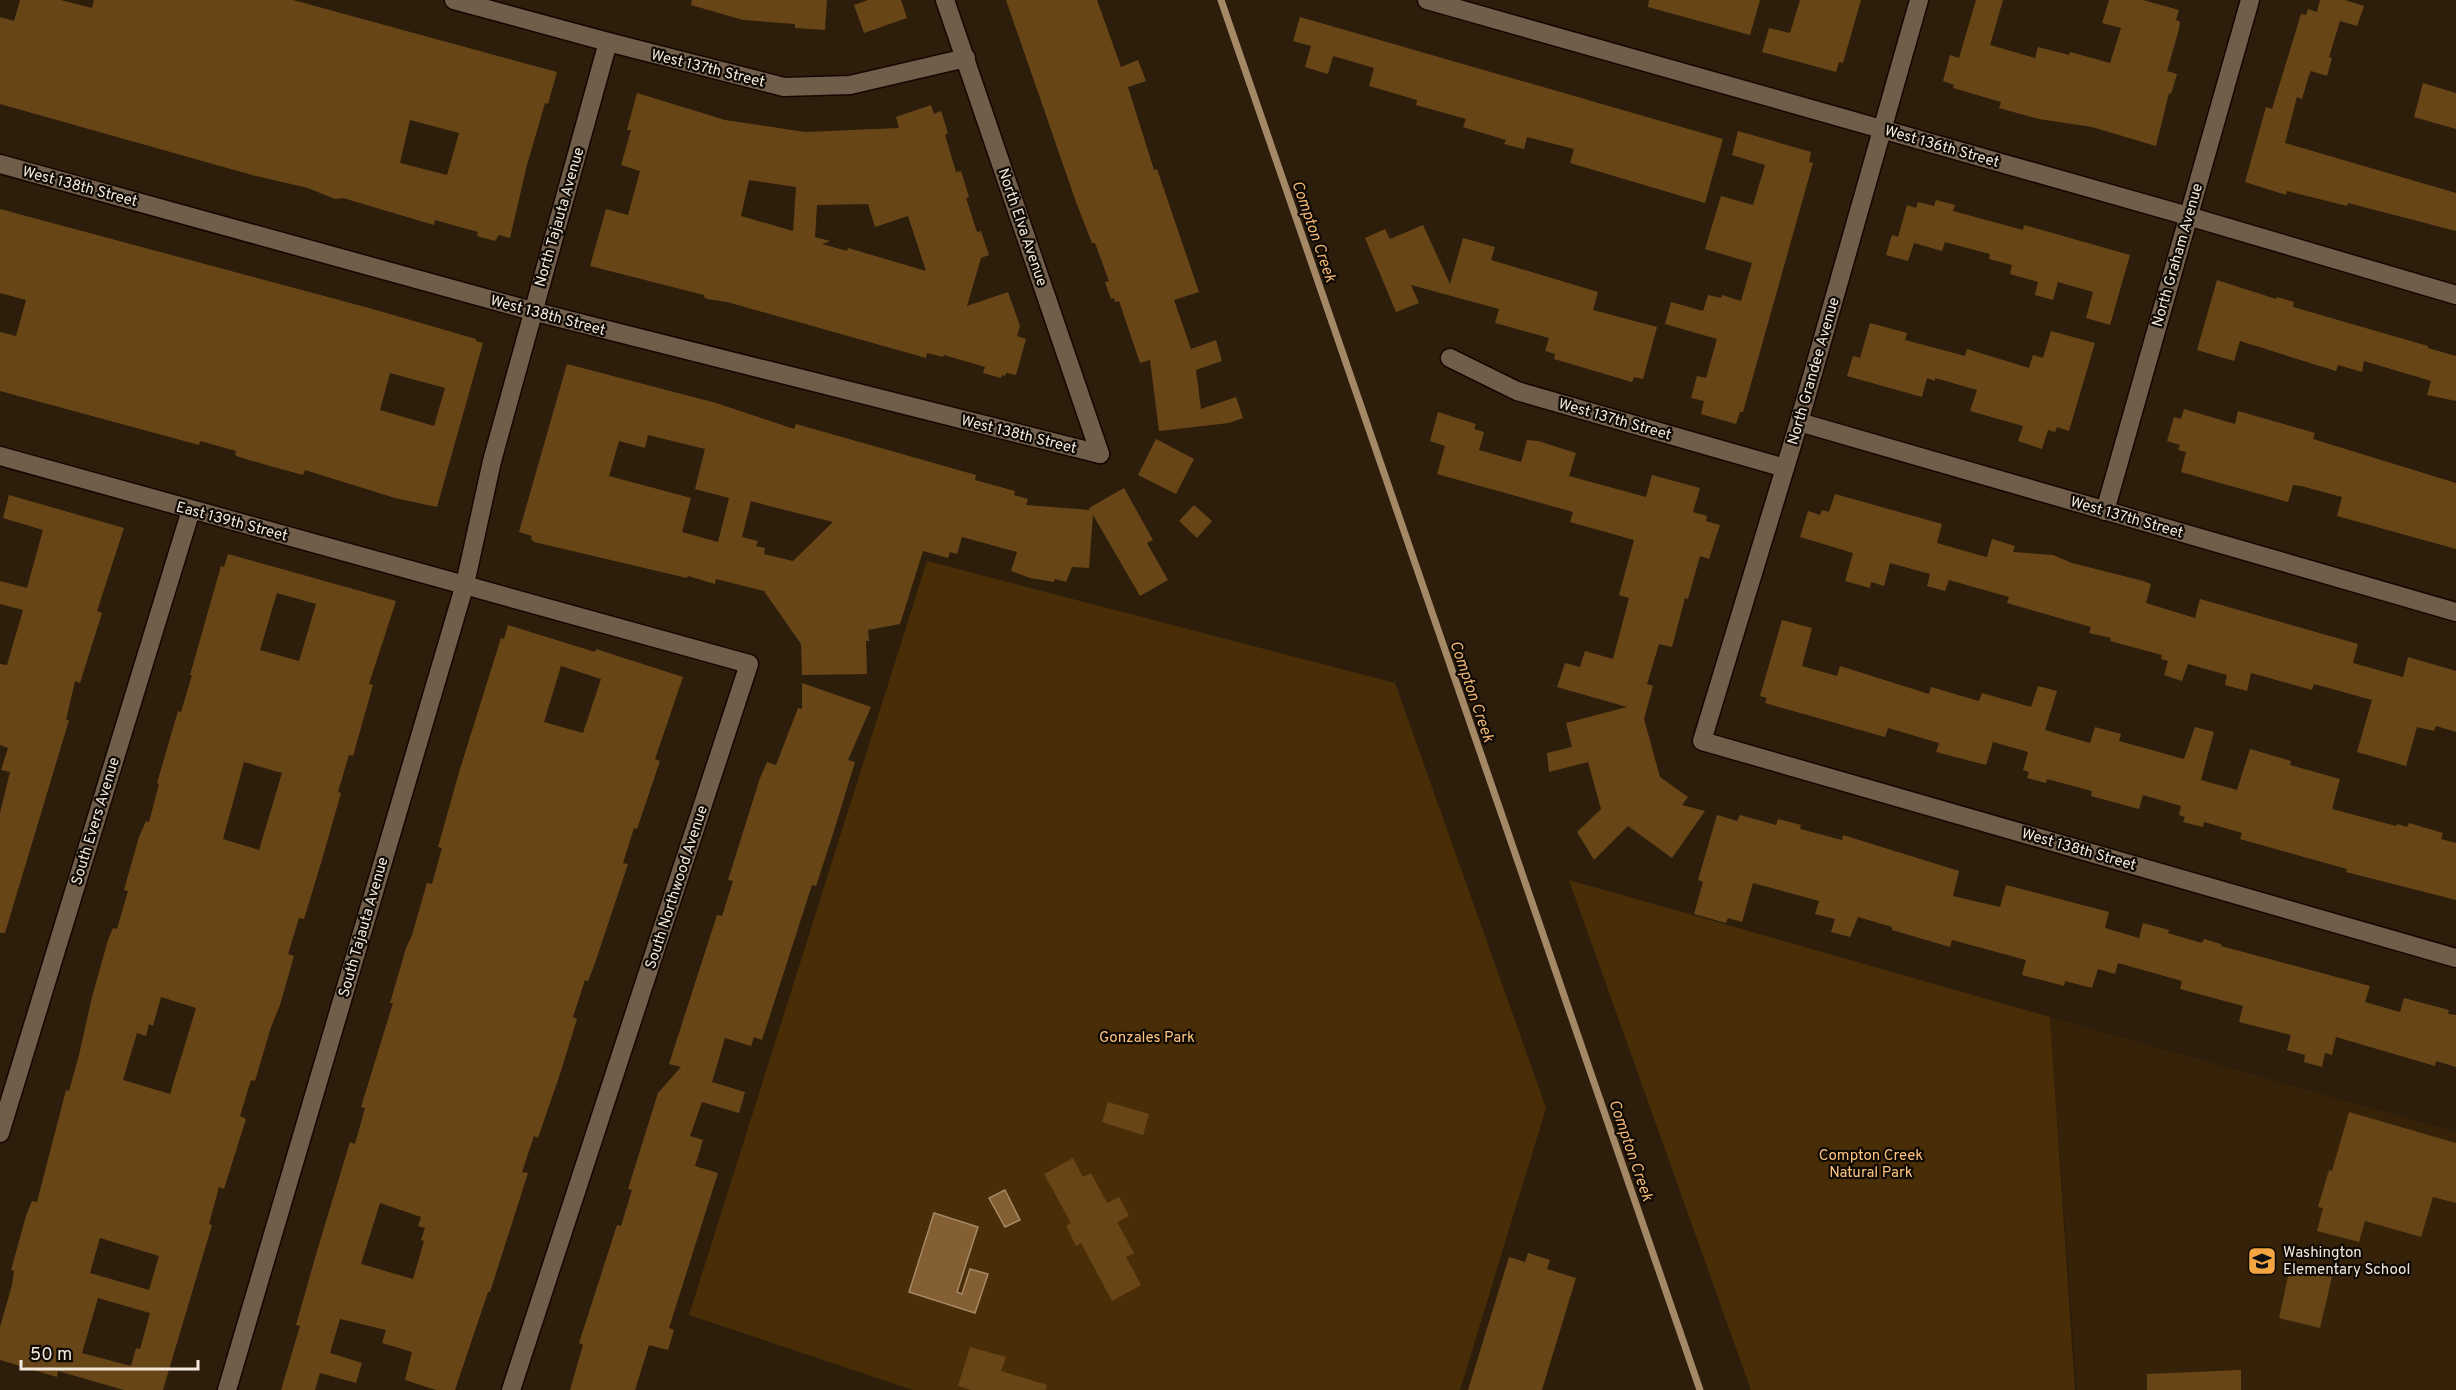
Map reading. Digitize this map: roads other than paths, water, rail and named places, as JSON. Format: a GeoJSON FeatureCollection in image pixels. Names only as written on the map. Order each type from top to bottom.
{"type":"FeatureCollection","features":[{"type":"Feature","properties":{"kind":"street","name":"West 137th Street"},"geometry":{"type":"LineString","coordinates":[[454,0],[784,87],[850,85],[966,58]]}},
{"type":"Feature","properties":{"kind":"street","name":"North Elva Avenue"},"geometry":{"type":"LineString","coordinates":[[945,0],[1100,454]]}},
{"type":"Feature","properties":{"kind":"street","name":"West 136th Street"},"geometry":{"type":"LineString","coordinates":[[1427,0],[2188,216],[2456,295]]}},
{"type":"Feature","properties":{"kind":"street","name":"North Grandee Avenue"},"geometry":{"type":"LineString","coordinates":[[1702,741],[1799,422],[1919,0]]}},
{"type":"Feature","properties":{"kind":"street","name":"North Graham Avenue"},"geometry":{"type":"LineString","coordinates":[[2105,511],[2250,0]]}},
{"type":"Feature","properties":{"kind":"street","name":"North Tajauta Avenue"},"geometry":{"type":"LineString","coordinates":[[492,461],[608,42]]}},
{"type":"Feature","properties":{"kind":"street","name":"West 138th Street"},"geometry":{"type":"LineString","coordinates":[[0,164],[532,311],[1100,454]]}},
{"type":"Feature","properties":{"kind":"street","name":"West 137th Street"},"geometry":{"type":"LineString","coordinates":[[1450,358],[1517,391],[1785,468]]}},
{"type":"Feature","properties":{"kind":"street","name":"West 137th Street"},"geometry":{"type":"LineString","coordinates":[[1799,422],[2456,612]]}},
{"type":"Feature","properties":{"kind":"street","name":"East 139th Street"},"geometry":{"type":"LineString","coordinates":[[0,456],[465,584]]}},
{"type":"Feature","properties":{"kind":"street","name":"South Tajauta Avenue"},"geometry":{"type":"LineString","coordinates":[[226,1390],[465,584],[492,461]]}},
{"type":"Feature","properties":{"kind":"street","name":"South Evers Avenue"},"geometry":{"type":"LineString","coordinates":[[0,1132],[191,510]]}},
{"type":"Feature","properties":{"kind":"street","name":"South Northwood Avenue"},"geometry":{"type":"LineString","coordinates":[[465,584],[749,664],[511,1390]]}},
{"type":"Feature","properties":{"kind":"street","name":"West 138th Street"},"geometry":{"type":"LineString","coordinates":[[1702,741],[2456,958]]}},
{"type":"Feature","properties":{"kind":"waterway","name":"Compton Creek"},"geometry":{"type":"LineString","coordinates":[[1221,0],[1700,1390]]}},
{"type":"Feature","properties":{"kind":"place","name":"Washington Elementary School"},"geometry":{"type":"Point","coordinates":[2262,1261]}},
{"type":"Feature","properties":{"kind":"park label","name":"Gonzales Park"},"geometry":{"type":"Point","coordinates":[1147,1037]}},
{"type":"Feature","properties":{"kind":"park label","name":"Compton Creek Natural Park"},"geometry":{"type":"Point","coordinates":[1871,1164]}}]}
